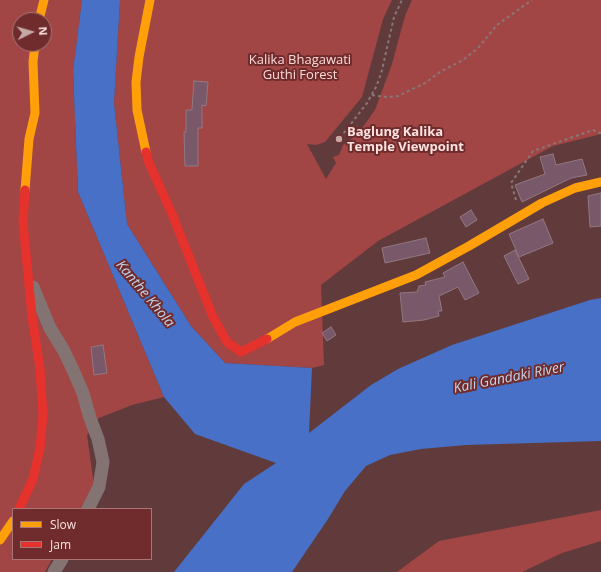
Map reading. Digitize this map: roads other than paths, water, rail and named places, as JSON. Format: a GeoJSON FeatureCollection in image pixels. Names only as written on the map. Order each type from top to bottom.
{"type":"FeatureCollection","features":[{"type":"Feature","properties":{"kind":"main road"},"geometry":{"type":"LineString","coordinates":[[41,12],[44,0]]}},
{"type":"Feature","properties":{"kind":"main road"},"geometry":{"type":"LineString","coordinates":[[150,0],[139,57],[136,82],[137,110],[149,163],[172,214],[213,317],[227,342],[241,352],[257,345],[296,322],[416,275],[469,246],[520,215],[575,188],[601,182]]}},
{"type":"Feature","properties":{"kind":"main road"},"geometry":{"type":"LineString","coordinates":[[19,508],[33,479],[40,448],[43,415],[40,369],[32,318],[23,222],[29,139],[35,114],[33,62],[34,52]]}},
{"type":"Feature","properties":{"kind":"main road"},"geometry":{"type":"LineString","coordinates":[[0,540],[12,522]]}},
{"type":"Feature","properties":{"kind":"street"},"geometry":{"type":"LineString","coordinates":[[28,278],[50,328],[64,350],[73,370],[83,393],[98,439],[103,462],[99,487],[88,508]]}},
{"type":"Feature","properties":{"kind":"street"},"geometry":{"type":"LineString","coordinates":[[54,572],[61,560]]}},
{"type":"Feature","properties":{"kind":"water"},"geometry":{"type":"Polygon","coordinates":[[[82,0],[120,0],[114,103],[127,224],[191,326],[225,363],[312,368],[309,433],[371,385],[398,369],[452,345],[590,300],[601,298],[601,441],[466,445],[421,449],[390,455],[366,466],[345,491],[292,572],[174,572],[244,484],[276,463],[195,434],[164,397],[78,192],[73,71],[82,0]]]}},
{"type":"Feature","properties":{"kind":"place","name":"Baglung Kalika Temple Viewpoint"},"geometry":{"type":"Point","coordinates":[339,139]}},
{"type":"Feature","properties":{"kind":"park label","name":"Kalika Bhagawati Guthi Forest"},"geometry":{"type":"Point","coordinates":[300,68]}},
{"type":"Feature","properties":{"kind":"water label","name":"Kanthe Khola"},"geometry":{"type":"Point","coordinates":[145,294]}},
{"type":"Feature","properties":{"kind":"water label","name":"Kali Gandaki River"},"geometry":{"type":"Point","coordinates":[509,378]}}]}
